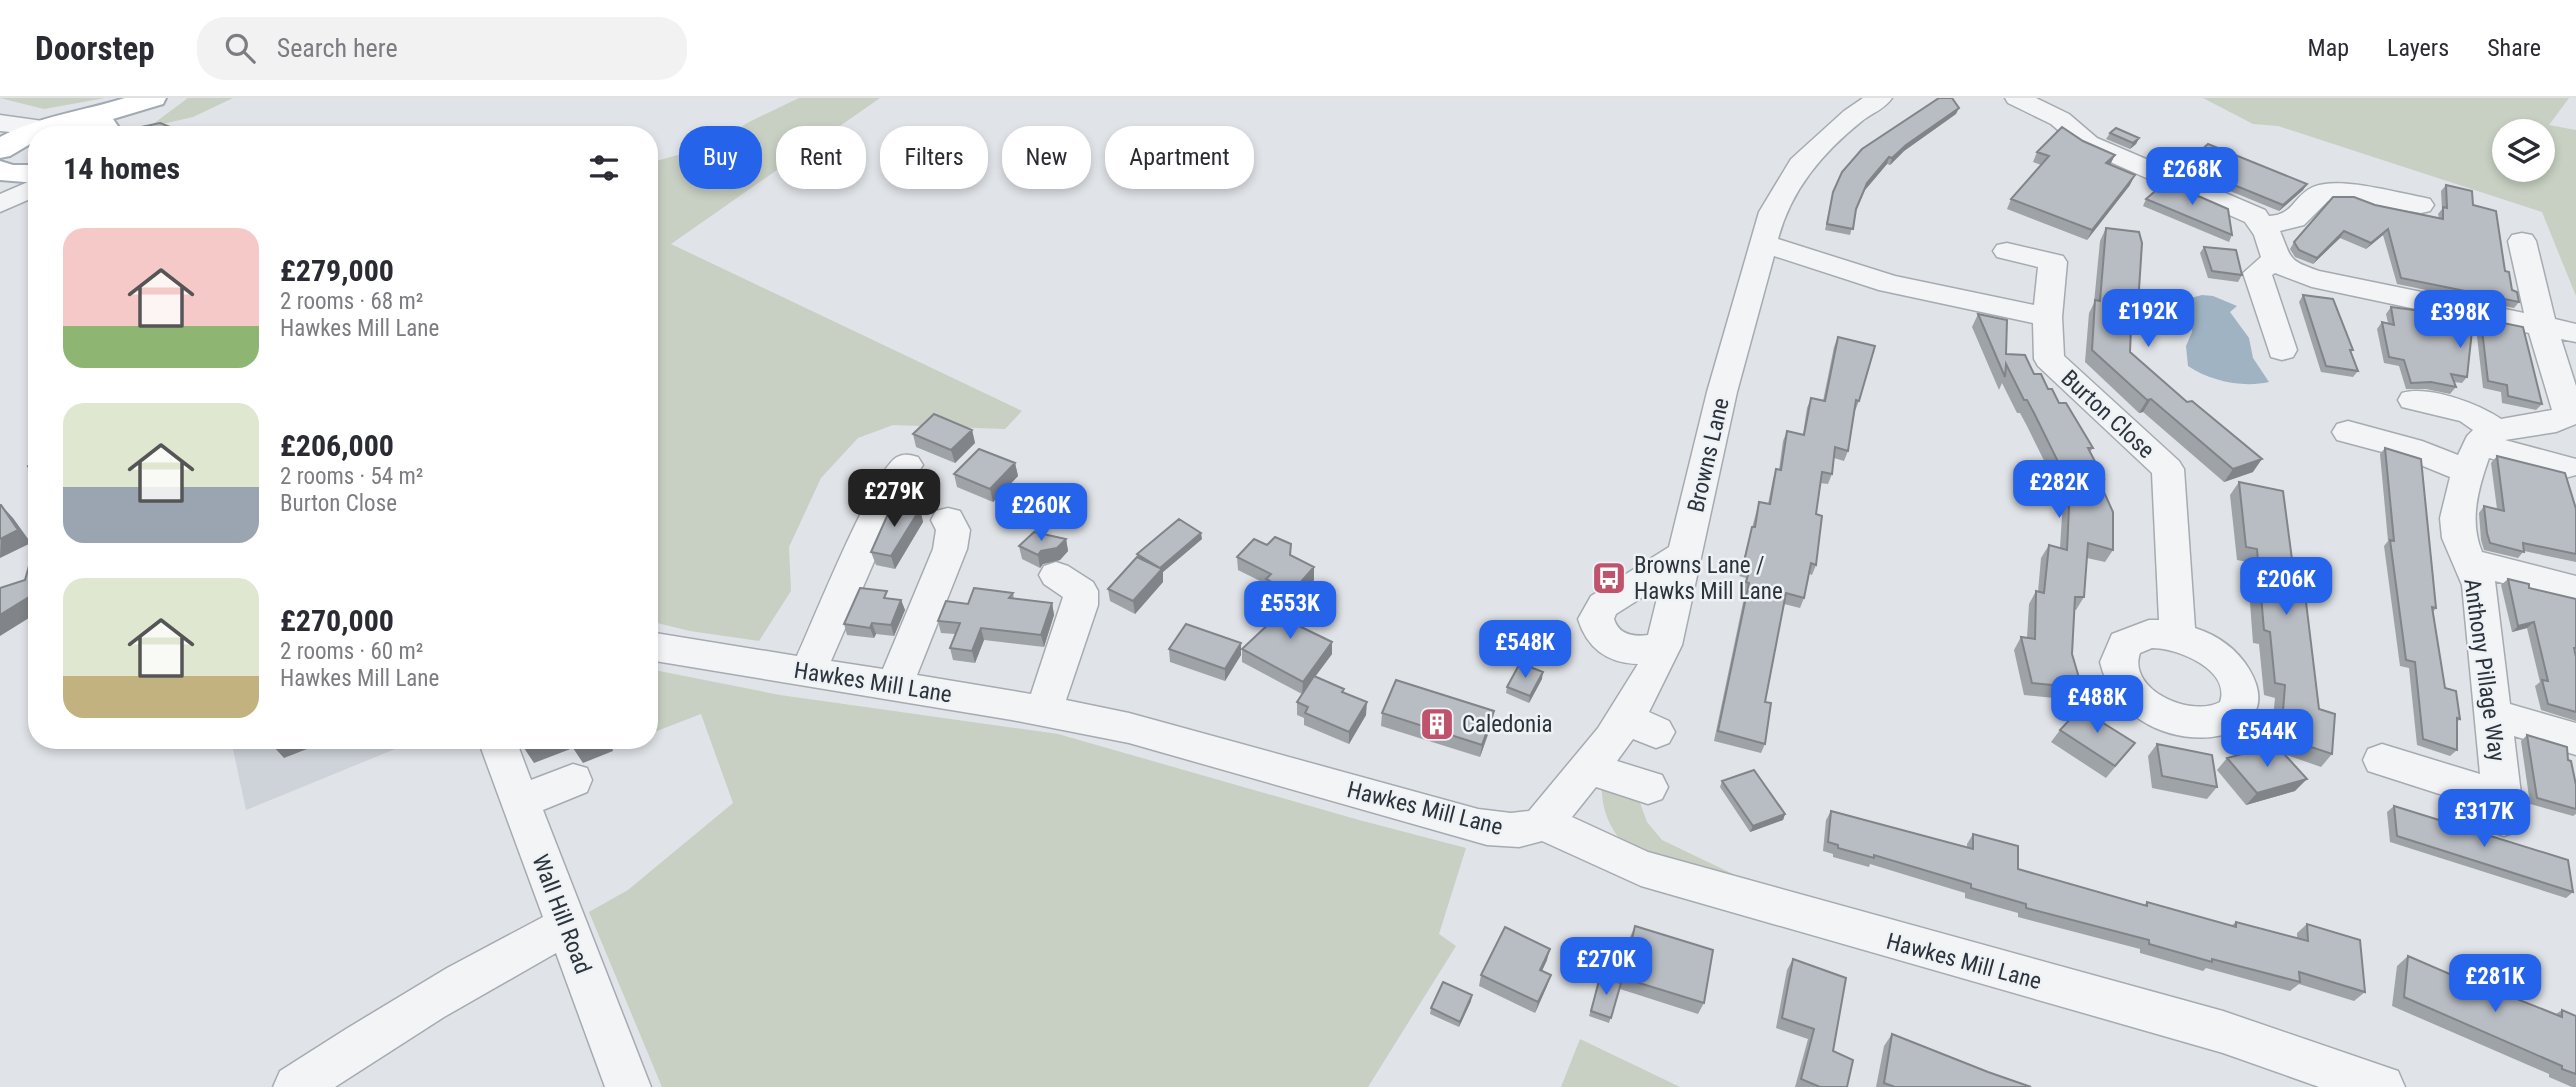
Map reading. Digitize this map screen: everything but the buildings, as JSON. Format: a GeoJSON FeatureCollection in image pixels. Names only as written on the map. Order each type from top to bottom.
{"type":"FeatureCollection","features":[{"type":"Feature","properties":{"kind":"main road"},"geometry":{"type":"LineString","coordinates":[[47,126],[82,120],[153,98]]}},
{"type":"Feature","properties":{"kind":"main road"},"geometry":{"type":"LineString","coordinates":[[120,126],[161,98]]}},
{"type":"Feature","properties":{"kind":"main road"},"geometry":{"type":"LineString","coordinates":[[82,120],[106,126]]}},
{"type":"Feature","properties":{"kind":"main road"},"geometry":{"type":"LineString","coordinates":[[0,187],[12,160],[28,142]]}},
{"type":"Feature","properties":{"kind":"street","name":"Browns Lane"},"geometry":{"type":"LineString","coordinates":[[1543,823],[1633,711],[1652,677],[1664,645],[1722,392],[1762,243],[1781,194],[1800,165],[1853,116],[1880,98]]}},
{"type":"Feature","properties":{"kind":"street"},"geometry":{"type":"LineString","coordinates":[[2017,98],[2060,119],[2088,143],[2236,206],[2262,224],[2281,224],[2295,220],[2322,193],[2350,193],[2421,205]]}},
{"type":"Feature","properties":{"kind":"street"},"geometry":{"type":"LineString","coordinates":[[0,204],[12,160]]}},
{"type":"Feature","properties":{"kind":"street"},"geometry":{"type":"LineString","coordinates":[[2262,224],[2275,260],[2289,270],[2312,278],[2576,333]]}},
{"type":"Feature","properties":{"kind":"street"},"geometry":{"type":"LineString","coordinates":[[2481,449],[2565,417],[2568,410],[2542,326],[2522,241]]}},
{"type":"Feature","properties":{"kind":"street"},"geometry":{"type":"LineString","coordinates":[[1762,243],[1889,284],[2048,317]]}},
{"type":"Feature","properties":{"kind":"street","name":"Burton Close"},"geometry":{"type":"LineString","coordinates":[[2007,251],[2053,262],[2048,317],[2049,359],[2168,468],[2178,636]]}},
{"type":"Feature","properties":{"kind":"street"},"geometry":{"type":"LineString","coordinates":[[2275,260],[2257,273],[2281,350]]}},
{"type":"Feature","properties":{"kind":"street"},"geometry":{"type":"LineString","coordinates":[[2413,400],[2470,413],[2481,449]]}},
{"type":"Feature","properties":{"kind":"street"},"geometry":{"type":"LineString","coordinates":[[2348,432],[2411,449],[2481,449],[2565,467]]}},
{"type":"Feature","properties":{"kind":"street","name":"Anthony Pillage Way"},"geometry":{"type":"LineString","coordinates":[[2382,760],[2503,808],[2479,585],[2459,538],[2457,518],[2481,449]]}},
{"type":"Feature","properties":{"kind":"street"},"geometry":{"type":"LineString","coordinates":[[808,672],[887,493],[907,465]]}},
{"type":"Feature","properties":{"kind":"street"},"geometry":{"type":"LineString","coordinates":[[894,686],[950,549],[953,530],[948,520]]}},
{"type":"Feature","properties":{"kind":"street"},"geometry":{"type":"LineString","coordinates":[[1664,645],[1643,652],[1619,647],[1605,638],[1596,619],[1603,605],[1685,554]]}},
{"type":"Feature","properties":{"kind":"street"},"geometry":{"type":"LineString","coordinates":[[2470,562],[2576,589]]}},
{"type":"Feature","properties":{"kind":"street"},"geometry":{"type":"LineString","coordinates":[[1044,711],[1081,598],[1078,586],[1056,575]]}},
{"type":"Feature","properties":{"kind":"street","name":"Hawkes Mill Lane"},"geometry":{"type":"LineString","coordinates":[[658,647],[1129,727],[1478,826],[1517,831],[1543,823],[1641,868],[1753,888],[2223,1032],[2382,1087]]}},
{"type":"Feature","properties":{"kind":"street"},"geometry":{"type":"LineString","coordinates":[[2493,714],[2576,739]]}},
{"type":"Feature","properties":{"kind":"street","name":"Wall Hill Road"},"geometry":{"type":"LineString","coordinates":[[500,749],[628,1087]]}},
{"type":"Feature","properties":{"kind":"street"},"geometry":{"type":"LineString","coordinates":[[1588,768],[1648,787]]}},
{"type":"Feature","properties":{"kind":"street"},"geometry":{"type":"LineString","coordinates":[[520,802],[573,780]]}},
{"type":"Feature","properties":{"kind":"street"},"geometry":{"type":"LineString","coordinates":[[296,1087],[407,1015],[566,926]]}},
{"type":"Feature","properties":{"kind":"shaded area"},"geometry":{"type":"Polygon","coordinates":[[[233,749],[395,749],[246,810],[233,749]]]}},
{"type":"Feature","properties":{"kind":"green space"},"geometry":{"type":"Polygon","coordinates":[[[0,98],[105,98],[44,109],[0,98]]]}},
{"type":"Feature","properties":{"kind":"green space"},"geometry":{"type":"Polygon","coordinates":[[[188,98],[233,98],[193,117],[150,126],[188,98]]]}},
{"type":"Feature","properties":{"kind":"green space"},"geometry":{"type":"Polygon","coordinates":[[[799,98],[880,98],[840,126],[776,126],[776,171],[762,180],[762,126],[742,126],[799,98]]]}},
{"type":"Feature","properties":{"kind":"green space"},"geometry":{"type":"Polygon","coordinates":[[[2203,98],[2569,98],[2553,119],[2492,119],[2492,182],[2555,182],[2555,126],[2576,130],[2576,296],[2542,212],[2278,126],[2253,124],[2203,98]]]}},
{"type":"Feature","properties":{"kind":"green space"},"geometry":{"type":"Polygon","coordinates":[[[679,155],[679,189],[750,189],[671,244],[1022,411],[1005,429],[893,425],[858,438],[821,478],[789,547],[791,591],[759,641],[690,631],[658,623],[658,160],[679,155]]]}},
{"type":"Feature","properties":{"kind":"green space"},"geometry":{"type":"Polygon","coordinates":[[[658,671],[780,695],[1058,734],[1466,848],[1439,934],[1456,946],[1368,1087],[662,1087],[589,912],[628,890],[733,803],[701,714],[658,731],[658,671]]]}},
{"type":"Feature","properties":{"kind":"green space"},"geometry":{"type":"Polygon","coordinates":[[[1602,778],[1636,792],[1647,822],[1662,840],[1733,874],[1730,885],[1629,850],[1607,817],[1602,798],[1602,778]]]}},
{"type":"Feature","properties":{"kind":"green space"},"geometry":{"type":"Polygon","coordinates":[[[1580,1039],[1680,1087],[1561,1087],[1580,1039]]]}},
{"type":"Feature","properties":{"kind":"water"},"geometry":{"type":"Polygon","coordinates":[[[2202,295],[2213,296],[2237,306],[2230,312],[2249,338],[2253,358],[2269,382],[2227,382],[2206,376],[2188,366],[2186,346],[2192,332],[2187,299],[2202,295]]]}},
{"type":"Feature","properties":{"kind":"place","name":"Browns Lane / Hawks Mill Lane"},"geometry":{"type":"Point","coordinates":[1609,578]}},
{"type":"Feature","properties":{"kind":"place","name":"Caledonia"},"geometry":{"type":"Point","coordinates":[1437,724]}}]}
